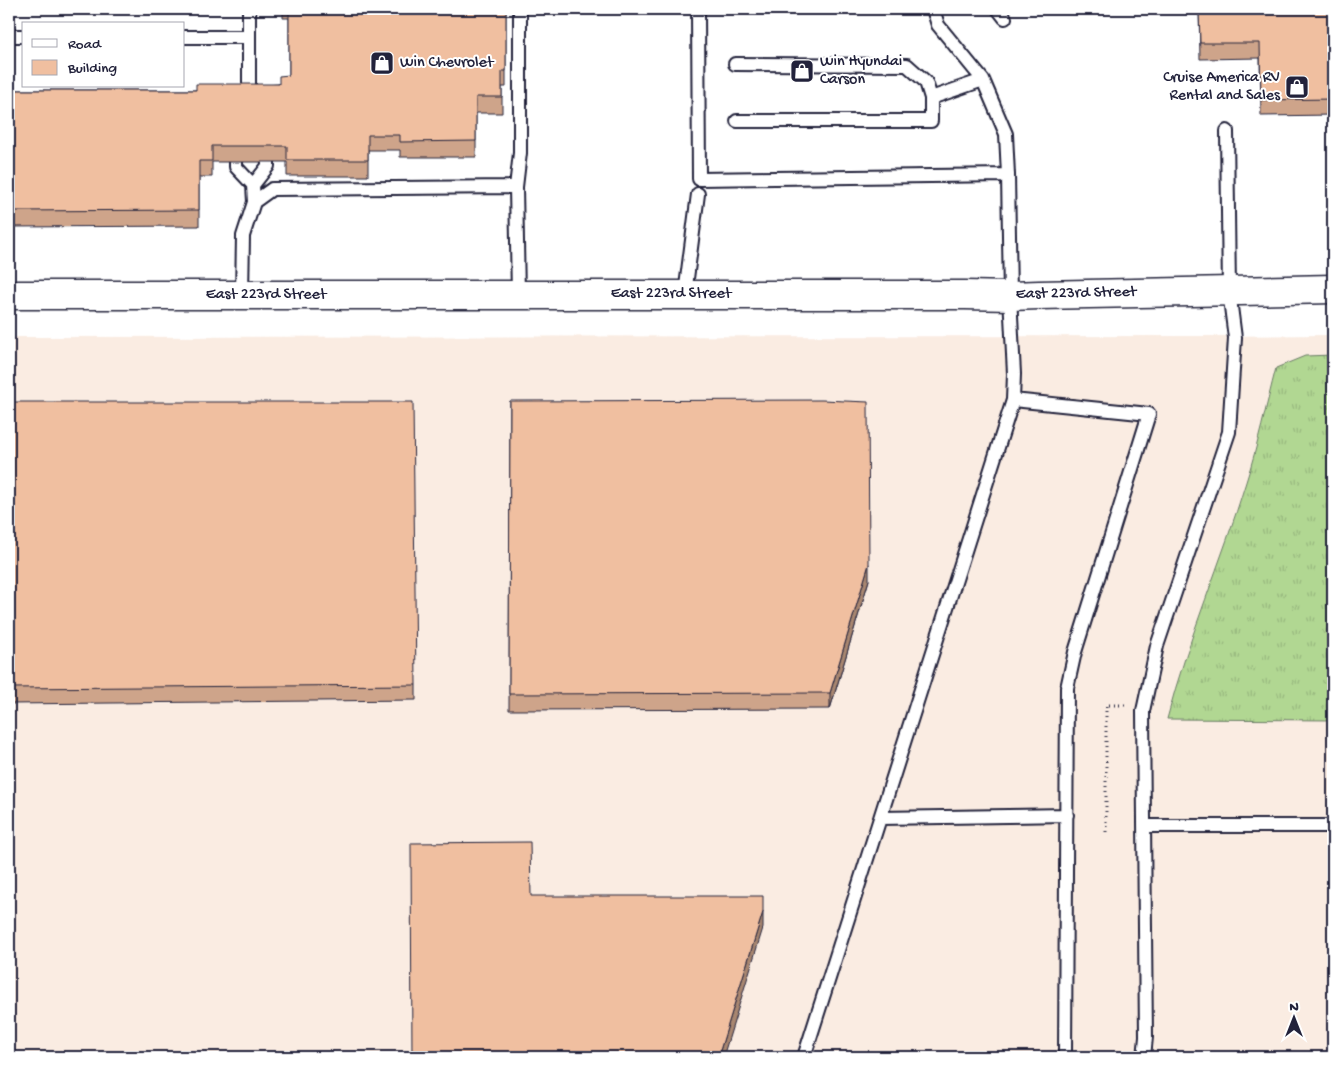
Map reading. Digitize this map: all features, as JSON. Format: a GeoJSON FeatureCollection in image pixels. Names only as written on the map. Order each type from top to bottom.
{"type":"FeatureCollection","features":[{"type":"Feature","properties":{"kind":"main road","name":"East 223rd Street"},"geometry":{"type":"LineString","coordinates":[[9,295],[684,294],[1010,296],[1333,289]]}},
{"type":"Feature","properties":{"kind":"lane"},"geometry":{"type":"LineString","coordinates":[[239,100],[252,91],[249,9]]}},
{"type":"Feature","properties":{"kind":"lane"},"geometry":{"type":"LineString","coordinates":[[518,295],[516,187],[520,153],[520,9]]}},
{"type":"Feature","properties":{"kind":"lane"},"geometry":{"type":"LineString","coordinates":[[684,294],[699,186],[698,9]]}},
{"type":"Feature","properties":{"kind":"lane"},"geometry":{"type":"LineString","coordinates":[[804,1057],[1012,400],[1014,374],[1006,134],[983,80],[938,25],[933,9]]}},
{"type":"Feature","properties":{"kind":"lane"},"geometry":{"type":"LineString","coordinates":[[9,36],[22,36]]}},
{"type":"Feature","properties":{"kind":"lane"},"geometry":{"type":"LineString","coordinates":[[185,36],[249,37]]}},
{"type":"Feature","properties":{"kind":"lane"},"geometry":{"type":"LineString","coordinates":[[735,64],[907,64],[926,82],[931,98],[931,121],[737,121]]}},
{"type":"Feature","properties":{"kind":"lane"},"geometry":{"type":"LineString","coordinates":[[931,98],[983,80]]}},
{"type":"Feature","properties":{"kind":"lane"},"geometry":{"type":"LineString","coordinates":[[1144,1057],[1146,1037],[1143,711],[1157,646],[1230,432],[1235,338],[1229,291],[1227,131]]}},
{"type":"Feature","properties":{"kind":"lane"},"geometry":{"type":"LineString","coordinates":[[236,162],[236,167],[253,185],[254,202],[243,236],[242,295]]}},
{"type":"Feature","properties":{"kind":"lane"},"geometry":{"type":"LineString","coordinates":[[253,185],[268,166],[268,162]]}},
{"type":"Feature","properties":{"kind":"lane"},"geometry":{"type":"LineString","coordinates":[[699,186],[1008,175]]}},
{"type":"Feature","properties":{"kind":"lane"},"geometry":{"type":"LineString","coordinates":[[254,202],[272,189],[516,187]]}},
{"type":"Feature","properties":{"kind":"lane"},"geometry":{"type":"LineString","coordinates":[[1012,400],[1148,414],[1075,652],[1067,688],[1065,1057]]}},
{"type":"Feature","properties":{"kind":"lane"},"geometry":{"type":"LineString","coordinates":[[880,818],[1067,815]]}},
{"type":"Feature","properties":{"kind":"lane"},"geometry":{"type":"LineString","coordinates":[[1144,826],[1333,826]]}},
{"type":"Feature","properties":{"kind":"path"},"geometry":{"type":"LineString","coordinates":[[1106,832],[1106,705],[1145,706]]}},
{"type":"Feature","properties":{"kind":"shaded area"},"geometry":{"type":"Polygon","coordinates":[[[1333,335],[1333,1057],[9,1057],[9,337],[1333,335]]]}},
{"type":"Feature","properties":{"kind":"green space"},"geometry":{"type":"Polygon","coordinates":[[[1333,355],[1333,720],[1167,719],[1195,629],[1246,482],[1276,368],[1305,356],[1333,355]]]}},
{"type":"Feature","properties":{"kind":"building"},"geometry":{"type":"Polygon","coordinates":[[[289,9],[506,9],[506,71],[502,71],[502,97],[476,97],[476,141],[400,142],[400,135],[368,135],[368,160],[287,160],[287,146],[212,146],[212,161],[199,161],[199,210],[9,211],[9,90],[196,90],[196,84],[279,84],[279,76],[289,75],[289,9]]]}},
{"type":"Feature","properties":{"kind":"building","name":"Cruise America RV Rental and Sales"},"geometry":{"type":"Polygon","coordinates":[[[1199,9],[1333,9],[1333,99],[1261,100],[1260,43],[1200,43],[1199,9]]]}},
{"type":"Feature","properties":{"kind":"building"},"geometry":{"type":"Polygon","coordinates":[[[822,400],[868,402],[869,564],[830,693],[509,694],[510,401],[822,400]]]}},
{"type":"Feature","properties":{"kind":"building"},"geometry":{"type":"Polygon","coordinates":[[[9,402],[413,402],[416,685],[9,688],[9,402]]]}},
{"type":"Feature","properties":{"kind":"building"},"geometry":{"type":"Polygon","coordinates":[[[530,842],[531,896],[763,896],[763,912],[718,1057],[412,1057],[411,843],[530,842]]]}},
{"type":"Feature","properties":{"kind":"place","name":"Win Chevrolet"},"geometry":{"type":"Point","coordinates":[382,63]}},
{"type":"Feature","properties":{"kind":"place","name":"Win Hyundai Carson"},"geometry":{"type":"Point","coordinates":[802,71]}},
{"type":"Feature","properties":{"kind":"place","name":"Cruise America RV Rental and Sales"},"geometry":{"type":"Point","coordinates":[1297,87]}}]}
